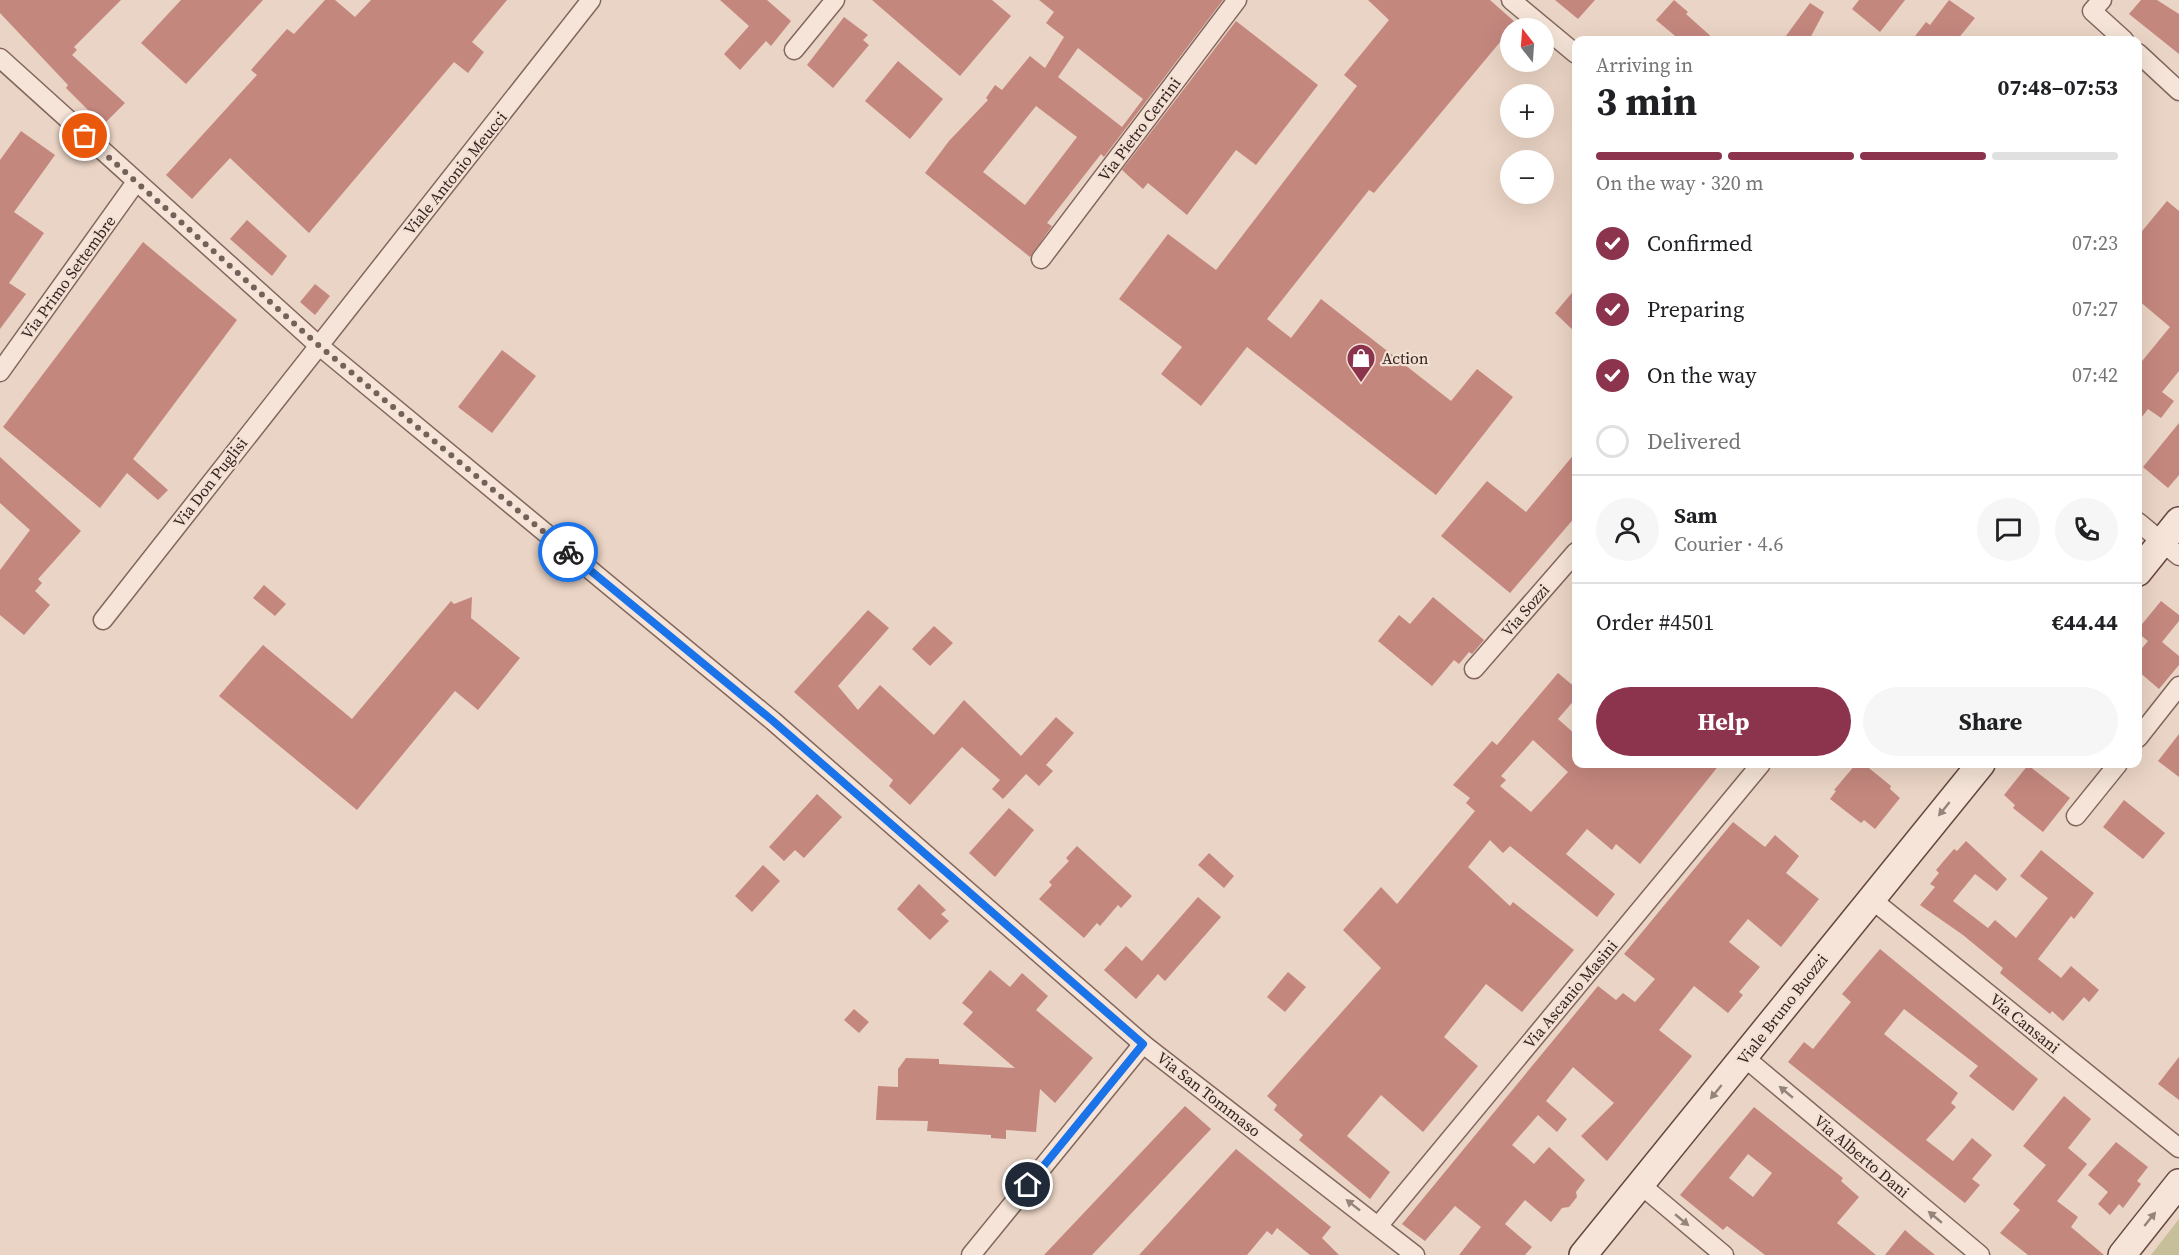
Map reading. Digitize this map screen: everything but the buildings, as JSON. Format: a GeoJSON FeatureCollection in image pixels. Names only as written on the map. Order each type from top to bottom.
{"type":"FeatureCollection","features":[{"type":"Feature","properties":{"kind":"main road"},"geometry":{"type":"LineString","coordinates":[[2142,569],[2171,549],[2179,521]]}},
{"type":"Feature","properties":{"kind":"main road","name":"Viale Bruno Buozzi"},"geometry":{"type":"LineString","coordinates":[[1583,1255],[1870,898],[1978,768]]}},
{"type":"Feature","properties":{"kind":"main road"},"geometry":{"type":"LineString","coordinates":[[2122,1255],[2179,1183]]}},
{"type":"Feature","properties":{"kind":"street","name":"Viale Antonio Meucci"},"geometry":{"type":"LineString","coordinates":[[317,344],[591,0]]}},
{"type":"Feature","properties":{"kind":"street"},"geometry":{"type":"LineString","coordinates":[[794,50],[835,0]]}},
{"type":"Feature","properties":{"kind":"street","name":"Via Pietro Cerrini"},"geometry":{"type":"LineString","coordinates":[[1041,259],[1237,0]]}},
{"type":"Feature","properties":{"kind":"street"},"geometry":{"type":"LineString","coordinates":[[1511,0],[1572,51]]}},
{"type":"Feature","properties":{"kind":"street"},"geometry":{"type":"LineString","coordinates":[[2102,0],[2092,11],[2120,36]]}},
{"type":"Feature","properties":{"kind":"street"},"geometry":{"type":"LineString","coordinates":[[2142,57],[2179,91]]}},
{"type":"Feature","properties":{"kind":"street","name":"Via San Tommaso"},"geometry":{"type":"LineString","coordinates":[[0,58],[317,344],[773,721],[1143,1044],[1415,1255]]}},
{"type":"Feature","properties":{"kind":"street","name":"Via Primo Settembre"},"geometry":{"type":"LineString","coordinates":[[0,372],[136,182]]}},
{"type":"Feature","properties":{"kind":"street","name":"Via Don Puglisi"},"geometry":{"type":"LineString","coordinates":[[103,620],[317,344]]}},
{"type":"Feature","properties":{"kind":"street"},"geometry":{"type":"LineString","coordinates":[[2142,525],[2171,549]]}},
{"type":"Feature","properties":{"kind":"street","name":"Via Sozzi"},"geometry":{"type":"LineString","coordinates":[[1474,669],[1572,557]]}},
{"type":"Feature","properties":{"kind":"street"},"geometry":{"type":"LineString","coordinates":[[2142,733],[2179,686]]}},
{"type":"Feature","properties":{"kind":"street","name":"Via Ascanio Masini"},"geometry":{"type":"LineString","coordinates":[[1379,1226],[1758,768]]}},
{"type":"Feature","properties":{"kind":"street"},"geometry":{"type":"LineString","coordinates":[[2076,816],[2115,768]]}},
{"type":"Feature","properties":{"kind":"street","name":"Via Cansani"},"geometry":{"type":"LineString","coordinates":[[1870,898],[2179,1148]]}},
{"type":"Feature","properties":{"kind":"street"},"geometry":{"type":"LineString","coordinates":[[971,1255],[1143,1044]]}},
{"type":"Feature","properties":{"kind":"street","name":"Via Alberto Dani"},"geometry":{"type":"LineString","coordinates":[[1744,1057],[1980,1255]]}},
{"type":"Feature","properties":{"kind":"street"},"geometry":{"type":"LineString","coordinates":[[1641,1185],[1724,1255]]}},
{"type":"Feature","properties":{"kind":"shaded area"},"geometry":{"type":"Polygon","coordinates":[[[2179,1219],[2179,1255],[2151,1255],[2179,1219]]]}},
{"type":"Feature","properties":{"kind":"way so far"},"geometry":{"type":"LineString","coordinates":[[85,136],[317,344],[568,552]]}},
{"type":"Feature","properties":{"kind":"place","name":"Action"},"geometry":{"type":"Point","coordinates":[1361,384]}},
{"type":"Feature","properties":{"kind":"route"},"geometry":{"type":"LineString","coordinates":[[568,552],[773,721],[1032,950],[1143,1044],[1028,1185]]}}]}
